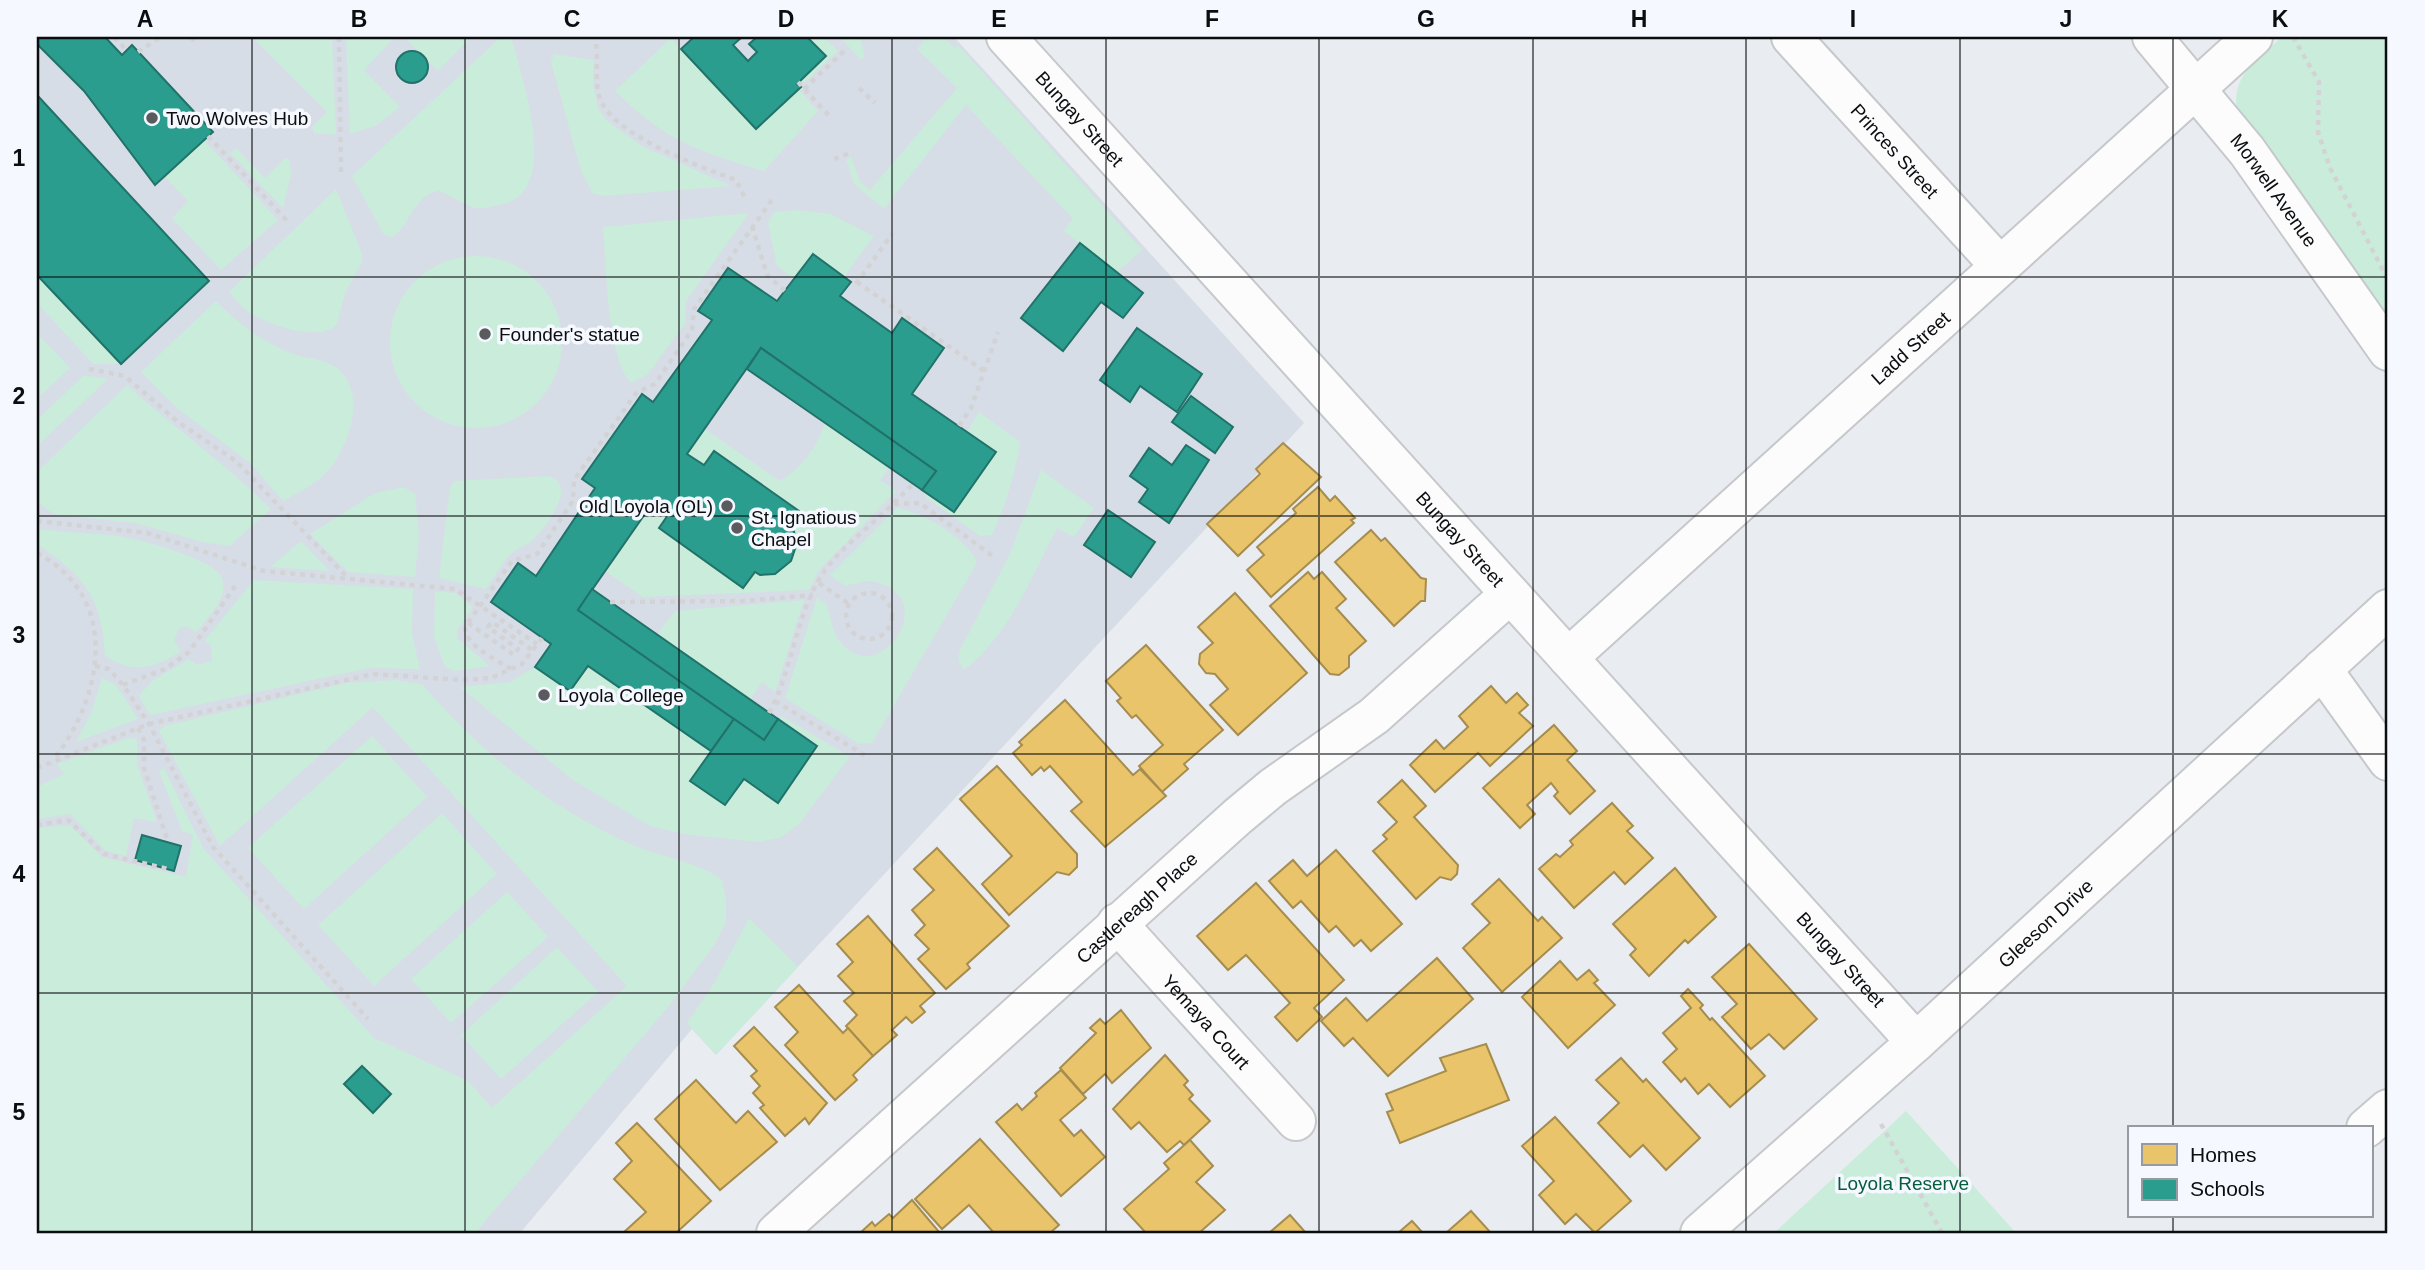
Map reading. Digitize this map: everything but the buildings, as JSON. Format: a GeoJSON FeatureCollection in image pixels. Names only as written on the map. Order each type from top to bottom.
{"type":"FeatureCollection","features":[{"type":"Feature","properties":{"kind":"street","name":"Bungay Street"},"geometry":{"type":"LineString","coordinates":[[1006,37],[1916,1042]]}},
{"type":"Feature","properties":{"kind":"street","name":"Princes Street"},"geometry":{"type":"LineString","coordinates":[[1791,37],[2000,266]]}},
{"type":"Feature","properties":{"kind":"street","name":"Morwell Avenue"},"geometry":{"type":"LineString","coordinates":[[2152,37],[2247,151],[2388,351]]}},
{"type":"Feature","properties":{"kind":"street","name":"Ladd Street"},"geometry":{"type":"LineString","coordinates":[[1568,658],[2253,37]]}},
{"type":"Feature","properties":{"kind":"street","name":"Castlereagh Place"},"geometry":{"type":"LineString","coordinates":[[776,1233],[1117,923],[1273,787],[1374,716],[1510,594]]}},
{"type":"Feature","properties":{"kind":"street","name":"Gleeson Drive"},"geometry":{"type":"LineString","coordinates":[[1700,1233],[1857,1091],[1916,1042],[2388,610]]}},
{"type":"Feature","properties":{"kind":"street"},"geometry":{"type":"LineString","coordinates":[[2322,669],[2388,761]]}},
{"type":"Feature","properties":{"kind":"street","name":"Yemaya Court"},"geometry":{"type":"LineString","coordinates":[[1117,923],[1296,1121]]}},
{"type":"Feature","properties":{"kind":"street"},"geometry":{"type":"LineString","coordinates":[[2369,1126],[2388,1109]]}},
{"type":"Feature","properties":{"kind":"path"},"geometry":{"type":"LineString","coordinates":[[114,37],[127,51]]}},
{"type":"Feature","properties":{"kind":"path"},"geometry":{"type":"LineString","coordinates":[[138,51],[160,37]]}},
{"type":"Feature","properties":{"kind":"path"},"geometry":{"type":"LineString","coordinates":[[339,37],[343,134],[341,174]]}},
{"type":"Feature","properties":{"kind":"path"},"geometry":{"type":"LineString","coordinates":[[2293,37],[2319,82],[2318,132],[2330,168],[2388,281]]}},
{"type":"Feature","properties":{"kind":"path"},"geometry":{"type":"LineString","coordinates":[[596,44],[601,103],[626,129],[665,151],[736,180],[745,198]]}},
{"type":"Feature","properties":{"kind":"path"},"geometry":{"type":"LineString","coordinates":[[804,89],[844,51]]}},
{"type":"Feature","properties":{"kind":"path"},"geometry":{"type":"LineString","coordinates":[[798,82],[832,119]]}},
{"type":"Feature","properties":{"kind":"path"},"geometry":{"type":"LineString","coordinates":[[859,88],[875,103]]}},
{"type":"Feature","properties":{"kind":"path"},"geometry":{"type":"LineString","coordinates":[[208,136],[289,223]]}},
{"type":"Feature","properties":{"kind":"path"},"geometry":{"type":"LineString","coordinates":[[834,159],[850,153]]}},
{"type":"Feature","properties":{"kind":"path"},"geometry":{"type":"LineString","coordinates":[[511,669],[470,641],[465,633],[468,623],[512,561],[537,554],[573,501],[575,480],[637,392],[655,384],[692,330],[694,309],[774,197]]}},
{"type":"Feature","properties":{"kind":"path"},"geometry":{"type":"LineString","coordinates":[[752,226],[767,275],[785,291]]}},
{"type":"Feature","properties":{"kind":"path"},"geometry":{"type":"LineString","coordinates":[[892,234],[856,284],[984,371]]}},
{"type":"Feature","properties":{"kind":"path"},"geometry":{"type":"LineString","coordinates":[[959,426],[971,408],[998,332]]}},
{"type":"Feature","properties":{"kind":"path"},"geometry":{"type":"LineString","coordinates":[[89,369],[125,376],[178,422],[236,461],[348,578]]}},
{"type":"Feature","properties":{"kind":"path"},"geometry":{"type":"LineString","coordinates":[[769,713],[824,572],[913,484]]}},
{"type":"Feature","properties":{"kind":"path"},"geometry":{"type":"LineString","coordinates":[[893,504],[920,503],[994,556]]}},
{"type":"Feature","properties":{"kind":"path"},"geometry":{"type":"LineString","coordinates":[[37,521],[147,533],[264,571],[455,589],[537,644]]}},
{"type":"Feature","properties":{"kind":"path"},"geometry":{"type":"LineString","coordinates":[[37,553],[65,572],[82,595],[93,620],[97,648],[95,666],[77,723],[52,761]]}},
{"type":"Feature","properties":{"kind":"path"},"geometry":{"type":"LineString","coordinates":[[818,583],[849,604]]}},
{"type":"Feature","properties":{"kind":"path"},"geometry":{"type":"LineString","coordinates":[[123,685],[165,669],[188,652],[236,585]]}},
{"type":"Feature","properties":{"kind":"path"},"geometry":{"type":"LineString","coordinates":[[874,594],[881,597],[891,608],[888,629],[883,635],[867,640],[853,634],[845,620],[849,604],[860,595],[874,594]]}},
{"type":"Feature","properties":{"kind":"path"},"geometry":{"type":"LineString","coordinates":[[610,601],[744,601],[813,595]]}},
{"type":"Feature","properties":{"kind":"path"},"geometry":{"type":"LineString","coordinates":[[468,623],[514,655],[518,649],[488,628],[492,622],[532,650]]}},
{"type":"Feature","properties":{"kind":"path"},"geometry":{"type":"LineString","coordinates":[[37,768],[149,724],[373,674],[463,680],[491,678],[522,664],[542,638]]}},
{"type":"Feature","properties":{"kind":"path"},"geometry":{"type":"LineString","coordinates":[[95,666],[109,669],[149,724],[213,847],[368,1019]]}},
{"type":"Feature","properties":{"kind":"path"},"geometry":{"type":"LineString","coordinates":[[775,701],[866,756]]}},
{"type":"Feature","properties":{"kind":"path"},"geometry":{"type":"LineString","coordinates":[[138,728],[144,740],[144,768],[168,842]]}},
{"type":"Feature","properties":{"kind":"path"},"geometry":{"type":"LineString","coordinates":[[37,825],[68,820],[104,854],[168,869]]}},
{"type":"Feature","properties":{"kind":"path"},"geometry":{"type":"LineString","coordinates":[[1857,1091],[1879,1121],[1942,1233]]}},
{"type":"Feature","properties":{"kind":"shaded area","name":"Loyola College"},"geometry":{"type":"Polygon","coordinates":[[[37,37],[954,37],[1304,423],[716,1055],[692,1029],[520,1233],[37,1233],[37,37]]]}},
{"type":"Feature","properties":{"kind":"green space"},"geometry":{"type":"Polygon","coordinates":[[[252,37],[332,37],[336,135],[314,133],[312,127],[327,112],[252,37]]]}},
{"type":"Feature","properties":{"kind":"green space"},"geometry":{"type":"Polygon","coordinates":[[[346,37],[395,37],[364,70],[400,107],[377,125],[350,134],[346,37]]]}},
{"type":"Feature","properties":{"kind":"green space"},"geometry":{"type":"Polygon","coordinates":[[[404,37],[471,37],[438,71],[404,37]]]}},
{"type":"Feature","properties":{"kind":"green space"},"geometry":{"type":"Polygon","coordinates":[[[501,37],[511,37],[533,130],[531,177],[521,194],[503,204],[479,208],[438,190],[417,204],[393,237],[384,235],[352,176],[501,37]]]}},
{"type":"Feature","properties":{"kind":"green space"},"geometry":{"type":"Polygon","coordinates":[[[807,37],[824,37],[838,51],[804,83],[801,80],[826,57],[807,37]]]}},
{"type":"Feature","properties":{"kind":"green space"},"geometry":{"type":"Polygon","coordinates":[[[840,37],[860,37],[865,58],[860,59],[840,37]]]}},
{"type":"Feature","properties":{"kind":"green space"},"geometry":{"type":"Polygon","coordinates":[[[927,37],[944,37],[955,48],[958,45],[1142,250],[1117,272],[1064,231],[1073,219],[966,105],[884,209],[854,184],[846,159],[851,157],[860,182],[870,190],[957,88],[917,49],[927,37]]]}},
{"type":"Feature","properties":{"kind":"green space"},"geometry":{"type":"Polygon","coordinates":[[[2282,37],[2388,39],[2388,326],[2237,110],[2238,87],[2243,77],[2256,60],[2282,37]]]}},
{"type":"Feature","properties":{"kind":"green space"},"geometry":{"type":"Polygon","coordinates":[[[671,38],[756,128],[798,89],[818,111],[764,171],[719,157],[684,142],[651,122],[615,91],[671,38]]]}},
{"type":"Feature","properties":{"kind":"green space"},"geometry":{"type":"Polygon","coordinates":[[[554,54],[593,60],[593,85],[598,108],[607,121],[642,146],[731,186],[602,196],[592,193],[581,171],[551,62],[554,54]]]}},
{"type":"Feature","properties":{"kind":"green space"},"geometry":{"type":"Polygon","coordinates":[[[204,140],[278,220],[221,270],[172,218],[188,201],[164,176],[204,140]]]}},
{"type":"Feature","properties":{"kind":"green space"},"geometry":{"type":"Polygon","coordinates":[[[236,148],[265,178],[284,159],[289,158],[291,174],[283,208],[230,153],[236,148]]]}},
{"type":"Feature","properties":{"kind":"green space"},"geometry":{"type":"Polygon","coordinates":[[[336,189],[362,254],[362,262],[345,293],[337,324],[319,332],[293,330],[268,322],[246,310],[229,292],[336,189]]]}},
{"type":"Feature","properties":{"kind":"green space"},"geometry":{"type":"Polygon","coordinates":[[[796,210],[830,214],[874,236],[844,277],[794,279],[777,266],[768,223],[774,212],[796,210]]]}},
{"type":"Feature","properties":{"kind":"green space"},"geometry":{"type":"Polygon","coordinates":[[[749,213],[686,301],[685,324],[647,375],[631,383],[623,371],[612,332],[603,227],[749,213]]]}},
{"type":"Feature","properties":{"kind":"green space"},"geometry":{"type":"Polygon","coordinates":[[[476,256],[509,263],[536,282],[555,309],[562,342],[555,375],[536,402],[509,421],[476,428],[443,421],[416,402],[397,375],[390,342],[397,309],[416,282],[443,263],[476,256]]]}},
{"type":"Feature","properties":{"kind":"green space"},"geometry":{"type":"Polygon","coordinates":[[[37,275],[121,364],[93,364],[37,303],[37,275]]]}},
{"type":"Feature","properties":{"kind":"green space"},"geometry":{"type":"Polygon","coordinates":[[[216,301],[243,326],[273,345],[337,368],[347,379],[352,392],[352,422],[333,465],[314,483],[283,501],[250,463],[178,409],[141,372],[216,301]]]}},
{"type":"Feature","properties":{"kind":"green space"},"geometry":{"type":"Polygon","coordinates":[[[37,333],[70,368],[37,399],[37,333]]]}},
{"type":"Feature","properties":{"kind":"green space"},"geometry":{"type":"Polygon","coordinates":[[[84,375],[108,379],[37,446],[37,420],[84,375]]]}},
{"type":"Feature","properties":{"kind":"green space"},"geometry":{"type":"Polygon","coordinates":[[[127,385],[271,509],[230,546],[202,542],[135,523],[53,514],[37,501],[37,472],[127,385]]]}},
{"type":"Feature","properties":{"kind":"green space"},"geometry":{"type":"Polygon","coordinates":[[[979,412],[1020,442],[1013,478],[992,535],[980,536],[927,498],[922,490],[954,512],[996,452],[967,432],[979,412]]]}},
{"type":"Feature","properties":{"kind":"green space"},"geometry":{"type":"Polygon","coordinates":[[[825,422],[889,468],[880,480],[896,491],[819,570],[809,590],[643,597],[605,571],[654,501],[670,512],[659,529],[743,588],[755,572],[769,575],[781,570],[794,552],[795,536],[793,528],[788,525],[799,510],[714,451],[704,465],[687,454],[705,429],[780,481],[808,456],[825,422]]]}},
{"type":"Feature","properties":{"kind":"green space"},"geometry":{"type":"Polygon","coordinates":[[[1041,470],[1094,508],[1074,537],[1057,528],[1018,605],[994,640],[964,670],[958,660],[960,650],[1010,554],[1041,470]]]}},
{"type":"Feature","properties":{"kind":"green space"},"geometry":{"type":"Polygon","coordinates":[[[549,476],[557,481],[561,488],[552,515],[535,538],[508,557],[486,589],[439,578],[450,488],[454,481],[549,476]]]}},
{"type":"Feature","properties":{"kind":"green space"},"geometry":{"type":"Polygon","coordinates":[[[404,487],[415,494],[419,535],[415,577],[348,572],[310,534],[375,493],[404,487]]]}},
{"type":"Feature","properties":{"kind":"green space"},"geometry":{"type":"Polygon","coordinates":[[[897,508],[918,514],[943,528],[964,545],[977,563],[872,743],[859,744],[785,698],[817,598],[826,603],[838,639],[854,653],[870,656],[885,650],[897,638],[904,622],[904,606],[895,592],[872,581],[844,585],[830,575],[897,508]]]}},
{"type":"Feature","properties":{"kind":"green space"},"geometry":{"type":"Polygon","coordinates":[[[40,529],[126,537],[183,554],[216,570],[223,584],[221,599],[196,632],[186,626],[179,629],[174,640],[181,651],[153,665],[124,665],[105,655],[100,617],[94,602],[78,577],[37,544],[40,529]]]}},
{"type":"Feature","properties":{"kind":"green space"},"geometry":{"type":"Polygon","coordinates":[[[301,541],[330,571],[270,567],[301,541]]]}},
{"type":"Feature","properties":{"kind":"green space"},"geometry":{"type":"Polygon","coordinates":[[[254,580],[413,589],[412,633],[420,669],[369,668],[150,715],[139,696],[152,681],[189,659],[197,665],[212,661],[211,646],[205,640],[254,580]]]}},
{"type":"Feature","properties":{"kind":"green space"},"geometry":{"type":"Polygon","coordinates":[[[435,591],[455,593],[473,607],[457,630],[457,638],[490,666],[455,671],[445,667],[434,636],[435,591]]]}},
{"type":"Feature","properties":{"kind":"green space"},"geometry":{"type":"Polygon","coordinates":[[[804,600],[775,692],[762,682],[750,700],[657,635],[675,611],[804,600]]]}},
{"type":"Feature","properties":{"kind":"green space"},"geometry":{"type":"Polygon","coordinates":[[[588,666],[711,751],[725,805],[744,779],[778,803],[817,747],[778,719],[782,716],[850,757],[798,825],[780,838],[756,842],[684,834],[650,826],[573,780],[460,687],[510,682],[535,667],[570,691],[588,666]]]}},
{"type":"Feature","properties":{"kind":"green space"},"geometry":{"type":"Polygon","coordinates":[[[102,678],[116,685],[138,719],[76,742],[92,711],[102,678]]]}},
{"type":"Feature","properties":{"kind":"green space"},"geometry":{"type":"Polygon","coordinates":[[[395,680],[422,684],[492,755],[574,814],[633,845],[690,864],[722,880],[726,899],[726,922],[715,944],[669,1006],[475,1233],[37,1233],[37,828],[70,825],[102,857],[186,877],[193,835],[182,831],[159,771],[164,768],[203,848],[374,1038],[468,1081],[492,1108],[627,986],[373,707],[220,846],[159,731],[164,726],[346,683],[395,680]]]}},
{"type":"Feature","properties":{"kind":"green space"},"geometry":{"type":"Polygon","coordinates":[[[372,736],[427,797],[304,909],[248,848],[372,736]]]}},
{"type":"Feature","properties":{"kind":"green space"},"geometry":{"type":"Polygon","coordinates":[[[128,738],[137,739],[137,764],[157,822],[134,818],[126,856],[106,851],[70,814],[37,819],[37,787],[64,774],[57,764],[128,738]]]}},
{"type":"Feature","properties":{"kind":"green space"},"geometry":{"type":"Polygon","coordinates":[[[442,813],[497,874],[374,986],[318,925],[442,813]]]}},
{"type":"Feature","properties":{"kind":"green space"},"geometry":{"type":"Polygon","coordinates":[[[507,892],[548,937],[451,1023],[411,979],[507,892]]]}},
{"type":"Feature","properties":{"kind":"green space"},"geometry":{"type":"Polygon","coordinates":[[[749,918],[798,967],[716,1055],[687,1023],[715,982],[749,918]]]}},
{"type":"Feature","properties":{"kind":"green space"},"geometry":{"type":"Polygon","coordinates":[[[557,947],[598,992],[501,1079],[461,1035],[557,947]]]}},
{"type":"Feature","properties":{"kind":"green space","name":"Loyola Reserve"},"geometry":{"type":"Polygon","coordinates":[[[1906,1111],[2016,1233],[1774,1233],[1906,1111]]]}},
{"type":"Feature","properties":{"kind":"place","name":"Two Wolves Hub"},"geometry":{"type":"Point","coordinates":[152,118]}},
{"type":"Feature","properties":{"kind":"place","name":"Founder's statue"},"geometry":{"type":"Point","coordinates":[485,334]}},
{"type":"Feature","properties":{"kind":"place","name":"Old Loyola (OL)"},"geometry":{"type":"Point","coordinates":[727,506]}},
{"type":"Feature","properties":{"kind":"place","name":"St. Ignatious Chapel"},"geometry":{"type":"Point","coordinates":[737,528]}},
{"type":"Feature","properties":{"kind":"place","name":"Loyola College"},"geometry":{"type":"Point","coordinates":[544,695]}}]}
